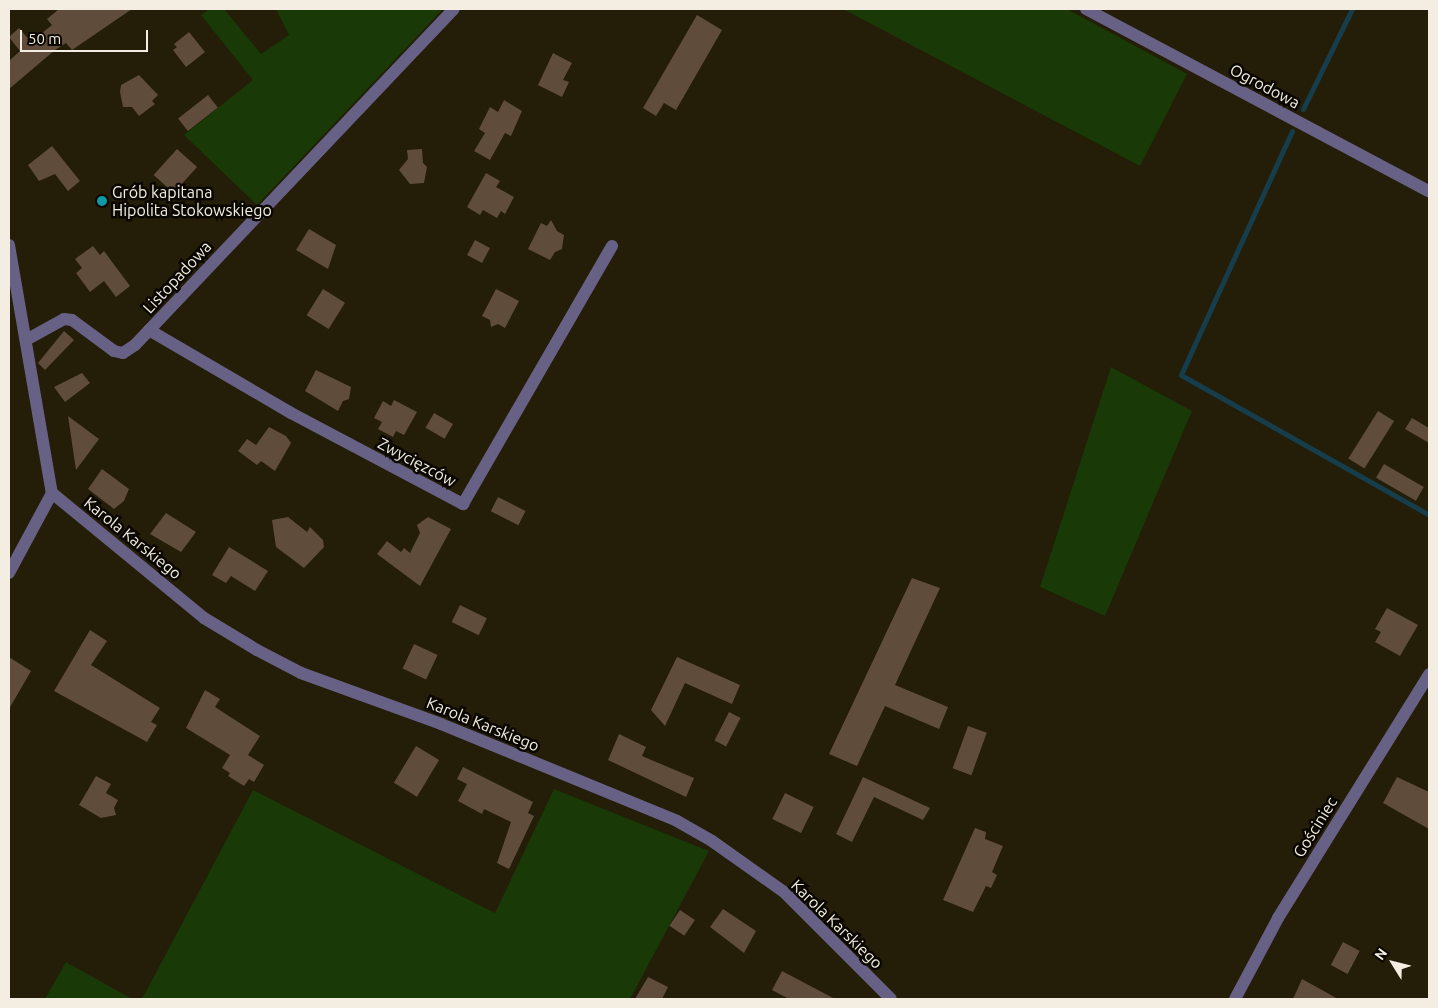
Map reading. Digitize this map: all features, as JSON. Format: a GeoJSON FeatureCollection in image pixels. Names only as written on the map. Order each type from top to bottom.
{"type":"FeatureCollection","features":[{"type":"Feature","properties":{"kind":"street","name":"Listopadowa"},"geometry":{"type":"LineString","coordinates":[[26,340],[64,319],[72,320],[108,347],[123,353],[149,330],[454,9]]}},
{"type":"Feature","properties":{"kind":"street","name":"Ogrodowa"},"geometry":{"type":"LineString","coordinates":[[1086,9],[1429,191]]}},
{"type":"Feature","properties":{"kind":"street"},"geometry":{"type":"LineString","coordinates":[[9,245],[14,294],[26,340],[52,492],[9,573]]}},
{"type":"Feature","properties":{"kind":"street","name":"Zwycięzców"},"geometry":{"type":"LineString","coordinates":[[149,330],[291,413],[463,504],[612,246]]}},
{"type":"Feature","properties":{"kind":"street","name":"Karola Karskiego"},"geometry":{"type":"LineString","coordinates":[[52,492],[204,618],[256,650],[301,673],[441,724],[677,821],[712,841],[784,892],[892,999]]}},
{"type":"Feature","properties":{"kind":"street","name":"Gościniec"},"geometry":{"type":"LineString","coordinates":[[1235,999],[1278,918],[1429,674]]}},
{"type":"Feature","properties":{"kind":"green space"},"geometry":{"type":"Polygon","coordinates":[[[209,9],[224,9],[261,54],[289,35],[276,9],[443,9],[257,205],[184,135],[253,80],[201,15],[209,9]]]}},
{"type":"Feature","properties":{"kind":"green space"},"geometry":{"type":"Polygon","coordinates":[[[843,9],[1067,9],[1187,74],[1140,166],[843,9]]]}},
{"type":"Feature","properties":{"kind":"green space"},"geometry":{"type":"Polygon","coordinates":[[[1111,367],[1192,411],[1105,616],[1040,587],[1111,367]]]}},
{"type":"Feature","properties":{"kind":"green space"},"geometry":{"type":"Polygon","coordinates":[[[554,789],[709,851],[630,999],[142,999],[253,790],[495,913],[554,789]]]}},
{"type":"Feature","properties":{"kind":"green space"},"geometry":{"type":"Polygon","coordinates":[[[66,962],[132,999],[45,999],[66,962]]]}},
{"type":"Feature","properties":{"kind":"building"},"geometry":{"type":"Polygon","coordinates":[[[59,9],[132,9],[72,50],[66,43],[55,50],[9,89],[9,61],[20,51],[9,37],[19,28],[31,42],[52,25],[47,19],[59,9]]]}},
{"type":"Feature","properties":{"kind":"building"},"geometry":{"type":"Polygon","coordinates":[[[697,15],[722,30],[676,110],[664,103],[656,116],[643,108],[697,15]]]}},
{"type":"Feature","properties":{"kind":"building"},"geometry":{"type":"Polygon","coordinates":[[[189,32],[205,52],[186,67],[173,50],[177,47],[174,44],[189,32]]]}},
{"type":"Feature","properties":{"kind":"building"},"geometry":{"type":"Polygon","coordinates":[[[553,53],[572,63],[563,80],[569,82],[562,97],[538,85],[553,53]]]}},
{"type":"Feature","properties":{"kind":"building"},"geometry":{"type":"Polygon","coordinates":[[[139,75],[158,95],[152,101],[155,104],[139,116],[132,107],[123,107],[120,92],[121,85],[139,75]]]}},
{"type":"Feature","properties":{"kind":"building"},"geometry":{"type":"Polygon","coordinates":[[[208,95],[218,108],[188,131],[178,118],[208,95]]]}},
{"type":"Feature","properties":{"kind":"building"},"geometry":{"type":"Polygon","coordinates":[[[504,100],[522,111],[511,136],[505,133],[490,160],[474,151],[485,133],[479,129],[490,107],[498,112],[504,100]]]}},
{"type":"Feature","properties":{"kind":"building"},"geometry":{"type":"Polygon","coordinates":[[[52,146],[80,181],[68,191],[55,174],[39,181],[28,165],[52,146]]]}},
{"type":"Feature","properties":{"kind":"building"},"geometry":{"type":"Polygon","coordinates":[[[177,149],[197,167],[174,193],[154,175],[177,149]]]}},
{"type":"Feature","properties":{"kind":"building"},"geometry":{"type":"Polygon","coordinates":[[[422,149],[423,163],[427,167],[424,183],[410,184],[399,170],[408,159],[407,150],[422,149]]]}},
{"type":"Feature","properties":{"kind":"building"},"geometry":{"type":"Polygon","coordinates":[[[486,173],[500,181],[496,187],[514,197],[505,214],[501,211],[497,218],[483,210],[480,215],[467,207],[486,173]]]}},
{"type":"Feature","properties":{"kind":"building"},"geometry":{"type":"Polygon","coordinates":[[[551,220],[557,231],[564,235],[562,249],[555,252],[550,260],[528,249],[541,223],[547,226],[551,220]]]}},
{"type":"Feature","properties":{"kind":"building"},"geometry":{"type":"Polygon","coordinates":[[[309,229],[336,245],[328,269],[296,250],[309,229]]]}},
{"type":"Feature","properties":{"kind":"building"},"geometry":{"type":"Polygon","coordinates":[[[475,240],[490,248],[482,263],[467,255],[475,240]]]}},
{"type":"Feature","properties":{"kind":"building"},"geometry":{"type":"Polygon","coordinates":[[[93,246],[100,255],[104,251],[130,286],[116,297],[104,281],[90,292],[76,273],[82,268],[75,259],[93,246]]]}},
{"type":"Feature","properties":{"kind":"building"},"geometry":{"type":"Polygon","coordinates":[[[323,289],[345,303],[329,329],[307,315],[323,289]]]}},
{"type":"Feature","properties":{"kind":"building"},"geometry":{"type":"Polygon","coordinates":[[[496,289],[519,301],[505,328],[498,324],[491,327],[490,320],[482,316],[496,289]]]}},
{"type":"Feature","properties":{"kind":"building"},"geometry":{"type":"Polygon","coordinates":[[[64,331],[74,340],[45,370],[38,363],[64,331]]]}},
{"type":"Feature","properties":{"kind":"building"},"geometry":{"type":"Polygon","coordinates":[[[316,370],[351,387],[349,399],[343,401],[338,411],[305,391],[316,370]]]}},
{"type":"Feature","properties":{"kind":"building"},"geometry":{"type":"Polygon","coordinates":[[[82,373],[90,383],[65,402],[54,387],[82,373]]]}},
{"type":"Feature","properties":{"kind":"building"},"geometry":{"type":"Polygon","coordinates":[[[394,400],[417,412],[404,435],[396,431],[393,437],[378,429],[382,422],[374,418],[383,401],[391,406],[394,400]]]}},
{"type":"Feature","properties":{"kind":"building"},"geometry":{"type":"Polygon","coordinates":[[[1378,411],[1394,421],[1364,469],[1348,458],[1378,411]]]}},
{"type":"Feature","properties":{"kind":"building"},"geometry":{"type":"Polygon","coordinates":[[[434,413],[453,424],[445,439],[426,428],[434,413]]]}},
{"type":"Feature","properties":{"kind":"building"},"geometry":{"type":"Polygon","coordinates":[[[68,416],[99,439],[76,470],[68,416]]]}},
{"type":"Feature","properties":{"kind":"building"},"geometry":{"type":"Polygon","coordinates":[[[1412,418],[1429,428],[1429,443],[1405,429],[1412,418]]]}},
{"type":"Feature","properties":{"kind":"building"},"geometry":{"type":"Polygon","coordinates":[[[269,427],[286,436],[291,443],[275,471],[261,461],[257,465],[238,451],[247,439],[256,445],[269,427]]]}},
{"type":"Feature","properties":{"kind":"building"},"geometry":{"type":"Polygon","coordinates":[[[1384,464],[1424,487],[1416,501],[1376,478],[1384,464]]]}},
{"type":"Feature","properties":{"kind":"building"},"geometry":{"type":"Polygon","coordinates":[[[102,469],[129,489],[124,501],[114,509],[88,489],[102,469]]]}},
{"type":"Feature","properties":{"kind":"building"},"geometry":{"type":"Polygon","coordinates":[[[498,497],[526,511],[518,525],[491,511],[498,497]]]}},
{"type":"Feature","properties":{"kind":"building"},"geometry":{"type":"Polygon","coordinates":[[[166,513],[196,532],[181,552],[150,534],[166,513]]]}},
{"type":"Feature","properties":{"kind":"building"},"geometry":{"type":"Polygon","coordinates":[[[288,517],[307,532],[310,527],[323,540],[324,547],[304,568],[276,547],[272,520],[288,517]]]}},
{"type":"Feature","properties":{"kind":"building"},"geometry":{"type":"Polygon","coordinates":[[[428,517],[451,529],[420,586],[377,554],[387,541],[401,552],[404,548],[410,553],[420,533],[417,525],[428,517]]]}},
{"type":"Feature","properties":{"kind":"building"},"geometry":{"type":"Polygon","coordinates":[[[229,547],[268,571],[255,591],[231,576],[226,583],[212,575],[229,547]]]}},
{"type":"Feature","properties":{"kind":"building"},"geometry":{"type":"Polygon","coordinates":[[[912,578],[940,588],[895,685],[948,707],[939,729],[885,706],[857,766],[829,754],[912,578]]]}},
{"type":"Feature","properties":{"kind":"building"},"geometry":{"type":"Polygon","coordinates":[[[460,605],[487,618],[479,635],[452,622],[460,605]]]}},
{"type":"Feature","properties":{"kind":"building"},"geometry":{"type":"Polygon","coordinates":[[[1387,608],[1418,625],[1400,656],[1375,642],[1381,632],[1375,629],[1387,608]]]}},
{"type":"Feature","properties":{"kind":"building"},"geometry":{"type":"Polygon","coordinates":[[[90,630],[107,641],[91,665],[160,708],[151,722],[157,725],[147,742],[54,691],[90,630]]]}},
{"type":"Feature","properties":{"kind":"building"},"geometry":{"type":"Polygon","coordinates":[[[414,644],[438,655],[426,679],[403,668],[414,644]]]}},
{"type":"Feature","properties":{"kind":"building"},"geometry":{"type":"Polygon","coordinates":[[[9,657],[31,671],[9,709],[9,657]]]}},
{"type":"Feature","properties":{"kind":"building"},"geometry":{"type":"Polygon","coordinates":[[[677,657],[740,685],[732,704],[685,683],[665,726],[651,710],[677,657]]]}},
{"type":"Feature","properties":{"kind":"building"},"geometry":{"type":"Polygon","coordinates":[[[205,690],[220,699],[215,707],[260,736],[248,755],[264,765],[254,782],[249,779],[244,786],[228,776],[230,773],[222,768],[230,755],[186,728],[205,690]]]}},
{"type":"Feature","properties":{"kind":"building"},"geometry":{"type":"Polygon","coordinates":[[[729,712],[741,718],[726,746],[714,741],[729,712]]]}},
{"type":"Feature","properties":{"kind":"building"},"geometry":{"type":"Polygon","coordinates":[[[968,726],[987,733],[971,775],[953,768],[968,726]]]}},
{"type":"Feature","properties":{"kind":"building"},"geometry":{"type":"Polygon","coordinates":[[[619,734],[646,747],[642,756],[694,778],[686,797],[608,760],[619,734]]]}},
{"type":"Feature","properties":{"kind":"building"},"geometry":{"type":"Polygon","coordinates":[[[416,746],[439,760],[417,797],[394,783],[416,746]]]}},
{"type":"Feature","properties":{"kind":"building"},"geometry":{"type":"Polygon","coordinates":[[[463,767],[533,802],[528,813],[534,816],[509,869],[497,863],[511,822],[484,809],[482,814],[458,801],[467,784],[457,779],[463,767]]]}},
{"type":"Feature","properties":{"kind":"building"},"geometry":{"type":"Polygon","coordinates":[[[96,776],[111,784],[106,793],[118,800],[114,808],[116,815],[101,818],[79,805],[96,776]]]}},
{"type":"Feature","properties":{"kind":"building"},"geometry":{"type":"Polygon","coordinates":[[[863,777],[930,808],[923,820],[874,797],[852,842],[836,834],[863,777]]]}},
{"type":"Feature","properties":{"kind":"building"},"geometry":{"type":"Polygon","coordinates":[[[1397,777],[1429,792],[1429,829],[1383,803],[1397,777]]]}},
{"type":"Feature","properties":{"kind":"building"},"geometry":{"type":"Polygon","coordinates":[[[785,793],[814,807],[801,833],[772,819],[785,793]]]}},
{"type":"Feature","properties":{"kind":"building"},"geometry":{"type":"Polygon","coordinates":[[[975,828],[986,832],[985,839],[1003,846],[992,872],[997,875],[991,888],[986,886],[973,912],[943,900],[975,828]]]}},
{"type":"Feature","properties":{"kind":"building"},"geometry":{"type":"Polygon","coordinates":[[[723,909],[756,931],[744,953],[710,927],[723,909]]]}},
{"type":"Feature","properties":{"kind":"building"},"geometry":{"type":"Polygon","coordinates":[[[680,910],[695,920],[684,936],[669,926],[680,910]]]}},
{"type":"Feature","properties":{"kind":"building"},"geometry":{"type":"Polygon","coordinates":[[[1343,942],[1360,951],[1348,974],[1331,965],[1343,942]]]}},
{"type":"Feature","properties":{"kind":"building"},"geometry":{"type":"Polygon","coordinates":[[[782,971],[835,999],[789,999],[772,990],[782,971]]]}},
{"type":"Feature","properties":{"kind":"building"},"geometry":{"type":"Polygon","coordinates":[[[648,977],[668,987],[662,999],[635,999],[648,977]]]}},
{"type":"Feature","properties":{"kind":"building"},"geometry":{"type":"Polygon","coordinates":[[[1302,979],[1322,990],[1338,999],[1293,999],[1302,979]]]}},
{"type":"Feature","properties":{"kind":"waterway"},"geometry":{"type":"LineString","coordinates":[[1303,109],[1352,9]]}},
{"type":"Feature","properties":{"kind":"waterway"},"geometry":{"type":"LineString","coordinates":[[1292,131],[1181,375],[1429,515]]}},
{"type":"Feature","properties":{"kind":"place","name":"Grób kapitana Hipolita Stokowskiego"},"geometry":{"type":"Point","coordinates":[102,201]}}]}
